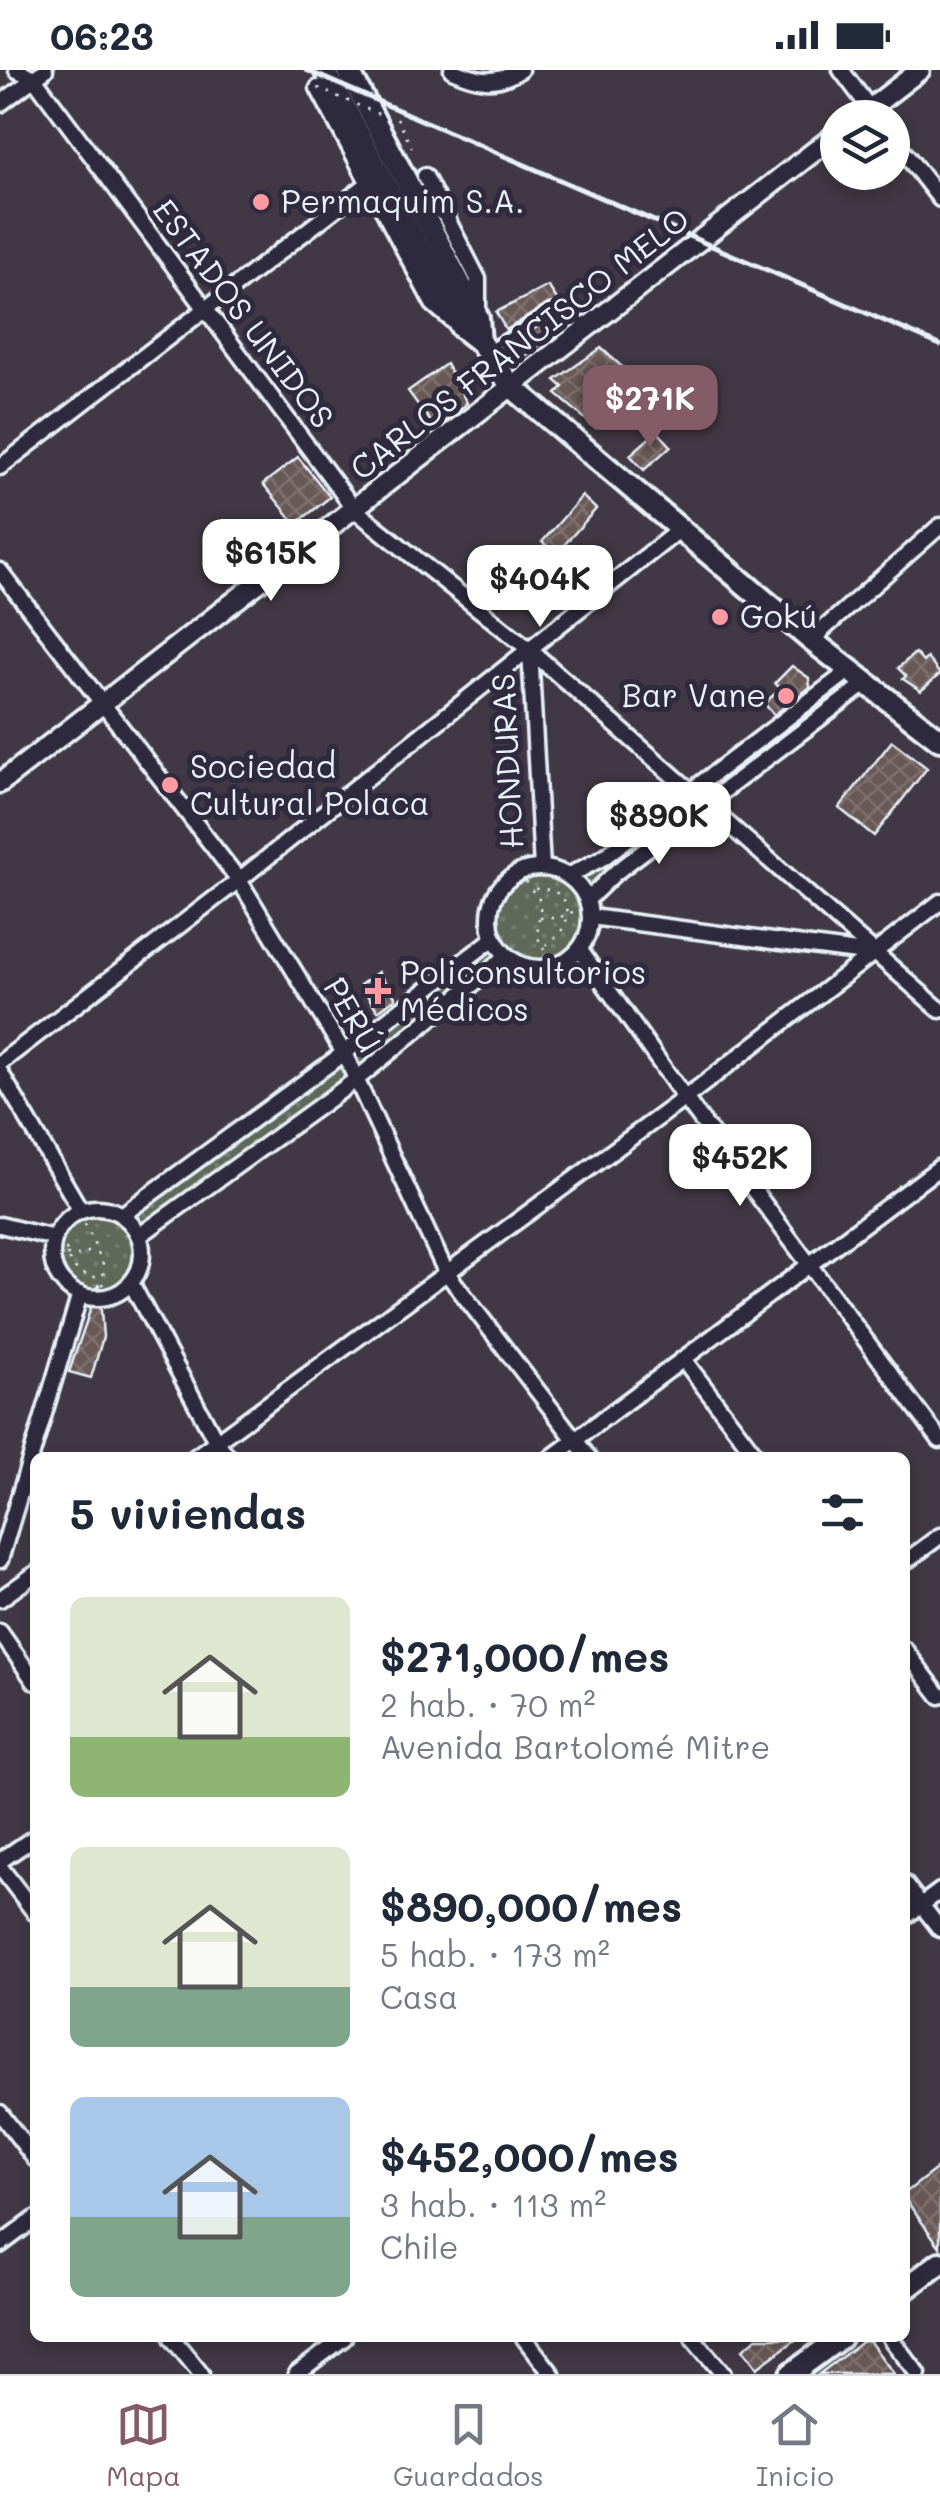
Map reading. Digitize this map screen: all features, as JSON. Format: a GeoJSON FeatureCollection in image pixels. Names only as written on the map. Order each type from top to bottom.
{"type":"FeatureCollection","features":[{"type":"Feature","properties":{"kind":"main road"},"geometry":{"type":"LineString","coordinates":[[348,70],[469,322],[512,387],[857,678],[940,740]]}},
{"type":"Feature","properties":{"kind":"main road"},"geometry":{"type":"LineString","coordinates":[[322,79],[469,322]]}},
{"type":"Feature","properties":{"kind":"main road"},"geometry":{"type":"LineString","coordinates":[[910,2285],[940,2263]]}},
{"type":"Feature","properties":{"kind":"main road"},"geometry":{"type":"LineString","coordinates":[[791,2374],[835,2342]]}},
{"type":"Feature","properties":{"kind":"street","name":"ESTADOS UNIDOS"},"geometry":{"type":"LineString","coordinates":[[18,70],[39,74],[204,309],[355,510],[530,650],[940,1010]]}},
{"type":"Feature","properties":{"kind":"street"},"geometry":{"type":"LineString","coordinates":[[452,70],[472,79],[496,82],[520,70]]}},
{"type":"Feature","properties":{"kind":"street"},"geometry":{"type":"LineString","coordinates":[[841,70],[859,100]]}},
{"type":"Feature","properties":{"kind":"street"},"geometry":{"type":"LineString","coordinates":[[885,100],[920,70]]}},
{"type":"Feature","properties":{"kind":"street"},"geometry":{"type":"LineString","coordinates":[[0,104],[39,74]]}},
{"type":"Feature","properties":{"kind":"street"},"geometry":{"type":"LineString","coordinates":[[322,79],[369,183],[432,304],[469,322],[478,279],[425,176]]}},
{"type":"Feature","properties":{"kind":"street","name":"CARLOS FRANCISCO MELO"},"geometry":{"type":"LineString","coordinates":[[0,784],[820,148]]}},
{"type":"Feature","properties":{"kind":"street"},"geometry":{"type":"LineString","coordinates":[[910,160],[940,199]]}},
{"type":"Feature","properties":{"kind":"street"},"geometry":{"type":"LineString","coordinates":[[0,467],[369,183]]}},
{"type":"Feature","properties":{"kind":"street"},"geometry":{"type":"LineString","coordinates":[[812,640],[940,526]]}},
{"type":"Feature","properties":{"kind":"street"},"geometry":{"type":"LineString","coordinates":[[0,1062],[239,880],[679,530]]}},
{"type":"Feature","properties":{"kind":"street","name":"PERÚ"},"geometry":{"type":"LineString","coordinates":[[0,571],[239,880],[344,1053],[446,1272],[584,1452]]}},
{"type":"Feature","properties":{"kind":"street","name":"HONDURAS"},"geometry":{"type":"LineString","coordinates":[[530,650],[542,868]]}},
{"type":"Feature","properties":{"kind":"street"},"geometry":{"type":"LineString","coordinates":[[568,876],[604,857],[691,791],[857,678]]}},
{"type":"Feature","properties":{"kind":"street"},"geometry":{"type":"LineString","coordinates":[[587,900],[615,873],[706,805],[857,678]]}},
{"type":"Feature","properties":{"kind":"street"},"geometry":{"type":"LineString","coordinates":[[542,868],[568,876],[580,887],[591,917],[580,950],[568,961],[536,968],[507,956],[494,938],[490,922],[491,906],[498,891],[519,873],[542,868]]}},
{"type":"Feature","properties":{"kind":"street"},"geometry":{"type":"LineString","coordinates":[[202,1452],[685,1098],[940,902]]}},
{"type":"Feature","properties":{"kind":"street"},"geometry":{"type":"LineString","coordinates":[[591,917],[873,954]]}},
{"type":"Feature","properties":{"kind":"street"},"geometry":{"type":"LineString","coordinates":[[122,1214],[494,938]]}},
{"type":"Feature","properties":{"kind":"street"},"geometry":{"type":"LineString","coordinates":[[580,950],[685,1098],[940,1440]]}},
{"type":"Feature","properties":{"kind":"street"},"geometry":{"type":"LineString","coordinates":[[140,1236],[357,1079],[507,956]]}},
{"type":"Feature","properties":{"kind":"street"},"geometry":{"type":"LineString","coordinates":[[0,1072],[80,1218]]}},
{"type":"Feature","properties":{"kind":"street"},"geometry":{"type":"LineString","coordinates":[[558,1452],[940,1167]]}},
{"type":"Feature","properties":{"kind":"street"},"geometry":{"type":"LineString","coordinates":[[95,1208],[122,1214],[140,1236],[142,1261],[120,1292],[101,1297],[80,1294],[59,1277],[60,1246],[69,1217],[80,1218],[95,1208]]}},
{"type":"Feature","properties":{"kind":"street"},"geometry":{"type":"LineString","coordinates":[[0,1225],[60,1246]]}},
{"type":"Feature","properties":{"kind":"street"},"geometry":{"type":"LineString","coordinates":[[130,1283],[224,1452]]}},
{"type":"Feature","properties":{"kind":"street"},"geometry":{"type":"LineString","coordinates":[[32,1452],[80,1294]]}},
{"type":"Feature","properties":{"kind":"street"},"geometry":{"type":"LineString","coordinates":[[683,1359],[753,1452]]}},
{"type":"Feature","properties":{"kind":"street"},"geometry":{"type":"LineString","coordinates":[[0,1560],[30,1460]]}},
{"type":"Feature","properties":{"kind":"street"},"geometry":{"type":"LineString","coordinates":[[910,1558],[940,1536]]}},
{"type":"Feature","properties":{"kind":"street"},"geometry":{"type":"LineString","coordinates":[[0,1599],[30,1578]]}},
{"type":"Feature","properties":{"kind":"street"},"geometry":{"type":"LineString","coordinates":[[0,1632],[30,1675]]}},
{"type":"Feature","properties":{"kind":"street"},"geometry":{"type":"LineString","coordinates":[[910,1657],[940,1696]]}},
{"type":"Feature","properties":{"kind":"street"},"geometry":{"type":"LineString","coordinates":[[30,1841],[0,1864],[30,1906]]}},
{"type":"Feature","properties":{"kind":"street"},"geometry":{"type":"LineString","coordinates":[[910,1890],[940,1929]]}},
{"type":"Feature","properties":{"kind":"street"},"geometry":{"type":"LineString","coordinates":[[910,1914],[940,1891]]}},
{"type":"Feature","properties":{"kind":"street"},"geometry":{"type":"LineString","coordinates":[[0,2114],[30,2153]]}},
{"type":"Feature","properties":{"kind":"street"},"geometry":{"type":"LineString","coordinates":[[0,2245],[30,2223]]}},
{"type":"Feature","properties":{"kind":"street"},"geometry":{"type":"LineString","coordinates":[[175,2342],[200,2374]]}},
{"type":"Feature","properties":{"kind":"street"},"geometry":{"type":"LineString","coordinates":[[296,2374],[339,2342]]}},
{"type":"Feature","properties":{"kind":"street"},"geometry":{"type":"LineString","coordinates":[[527,2342],[552,2374]]}},
{"type":"Feature","properties":{"kind":"street"},"geometry":{"type":"LineString","coordinates":[[697,2342],[723,2374]]}},
{"type":"Feature","properties":{"kind":"street"},"geometry":{"type":"LineString","coordinates":[[893,2342],[918,2374]]}},
{"type":"Feature","properties":{"kind":"lane"},"geometry":{"type":"LineString","coordinates":[[482,347],[563,308],[573,312],[588,329]]}},
{"type":"Feature","properties":{"kind":"path"},"geometry":{"type":"LineString","coordinates":[[322,79],[383,116]]}},
{"type":"Feature","properties":{"kind":"path"},"geometry":{"type":"LineString","coordinates":[[519,873],[541,902],[537,936],[552,967]]}},
{"type":"Feature","properties":{"kind":"path"},"geometry":{"type":"LineString","coordinates":[[532,890],[546,888],[554,892],[568,914],[565,929],[541,947]]}},
{"type":"Feature","properties":{"kind":"path"},"geometry":{"type":"LineString","coordinates":[[538,917],[550,920],[568,914],[587,900]]}},
{"type":"Feature","properties":{"kind":"path"},"geometry":{"type":"LineString","coordinates":[[80,1218],[104,1266],[101,1297]]}},
{"type":"Feature","properties":{"kind":"path"},"geometry":{"type":"LineString","coordinates":[[60,1246],[87,1255],[96,1248]]}},
{"type":"Feature","properties":{"kind":"path"},"geometry":{"type":"LineString","coordinates":[[60,1246],[76,1269],[104,1278]]}},
{"type":"Feature","properties":{"kind":"green space"},"geometry":{"type":"Polygon","coordinates":[[[849,671],[836,704],[587,900],[569,876],[849,671]]]}},
{"type":"Feature","properties":{"kind":"green space"},"geometry":{"type":"Polygon","coordinates":[[[540,874],[557,877],[571,887],[581,901],[581,935],[571,949],[557,959],[540,962],[523,959],[509,949],[499,935],[496,918],[499,901],[509,887],[523,877],[540,874]]]}},
{"type":"Feature","properties":{"kind":"green space"},"geometry":{"type":"Polygon","coordinates":[[[494,938],[507,956],[139,1236],[122,1215],[494,938]]]}},
{"type":"Feature","properties":{"kind":"green space"},"geometry":{"type":"Polygon","coordinates":[[[97,1215],[123,1226],[134,1252],[123,1278],[97,1289],[71,1278],[60,1252],[71,1226],[97,1215]]]}},
{"type":"Feature","properties":{"kind":"building"},"geometry":{"type":"Polygon","coordinates":[[[548,286],[559,302],[548,304],[506,330],[496,312],[548,286]]]}},
{"type":"Feature","properties":{"kind":"building"},"geometry":{"type":"Polygon","coordinates":[[[562,316],[571,321],[521,359],[512,342],[562,316]]]}},
{"type":"Feature","properties":{"kind":"building"},"geometry":{"type":"Polygon","coordinates":[[[601,348],[639,382],[596,428],[556,394],[563,387],[555,380],[601,348]]]}},
{"type":"Feature","properties":{"kind":"building"},"geometry":{"type":"Polygon","coordinates":[[[446,364],[467,403],[436,429],[408,391],[446,364]]]}},
{"type":"Feature","properties":{"kind":"building"},"geometry":{"type":"Polygon","coordinates":[[[657,431],[671,446],[644,470],[630,455],[657,431]]]}},
{"type":"Feature","properties":{"kind":"building"},"geometry":{"type":"Polygon","coordinates":[[[298,457],[330,497],[296,524],[263,484],[298,457]]]}},
{"type":"Feature","properties":{"kind":"building"},"geometry":{"type":"Polygon","coordinates":[[[582,496],[596,509],[556,554],[542,542],[582,496]]]}},
{"type":"Feature","properties":{"kind":"building"},"geometry":{"type":"Polygon","coordinates":[[[915,653],[923,662],[927,658],[940,674],[921,691],[903,679],[906,676],[898,668],[915,653]]]}},
{"type":"Feature","properties":{"kind":"building","name":"Bar Vane"},"geometry":{"type":"Polygon","coordinates":[[[792,666],[809,678],[810,687],[774,715],[764,703],[781,689],[775,683],[792,666]]]}},
{"type":"Feature","properties":{"kind":"building"},"geometry":{"type":"Polygon","coordinates":[[[892,741],[927,768],[874,836],[839,808],[892,741]]]}},
{"type":"Feature","properties":{"kind":"building","name":"Policonsultorios Médicos"},"geometry":{"type":"Polygon","coordinates":[[[378,972],[396,998],[378,1011],[360,985],[378,972]]]}},
{"type":"Feature","properties":{"kind":"building"},"geometry":{"type":"Polygon","coordinates":[[[99,1284],[103,1337],[91,1378],[69,1372],[99,1284]]]}},
{"type":"Feature","properties":{"kind":"building"},"geometry":{"type":"Polygon","coordinates":[[[940,2166],[940,2247],[910,2206],[910,2189],[940,2166]]]}},
{"type":"Feature","properties":{"kind":"building"},"geometry":{"type":"Polygon","coordinates":[[[752,2342],[793,2342],[757,2368],[743,2349],[752,2342]]]}},
{"type":"Feature","properties":{"kind":"building"},"geometry":{"type":"Polygon","coordinates":[[[862,2342],[870,2342],[894,2374],[819,2374],[862,2342]]]}},
{"type":"Feature","properties":{"kind":"railway"},"geometry":{"type":"LineString","coordinates":[[306,70],[940,345]]}},
{"type":"Feature","properties":{"kind":"place","name":"Permaquim S.A."},"geometry":{"type":"Point","coordinates":[261,202]}},
{"type":"Feature","properties":{"kind":"place","name":"Gokú"},"geometry":{"type":"Point","coordinates":[720,617]}},
{"type":"Feature","properties":{"kind":"place","name":"Bar Vane"},"geometry":{"type":"Point","coordinates":[786,696]}},
{"type":"Feature","properties":{"kind":"place","name":"Sociedad Cultural Polaca"},"geometry":{"type":"Point","coordinates":[170,785]}},
{"type":"Feature","properties":{"kind":"place","name":"Policonsultorios Médicos"},"geometry":{"type":"Point","coordinates":[378,991]}}]}
